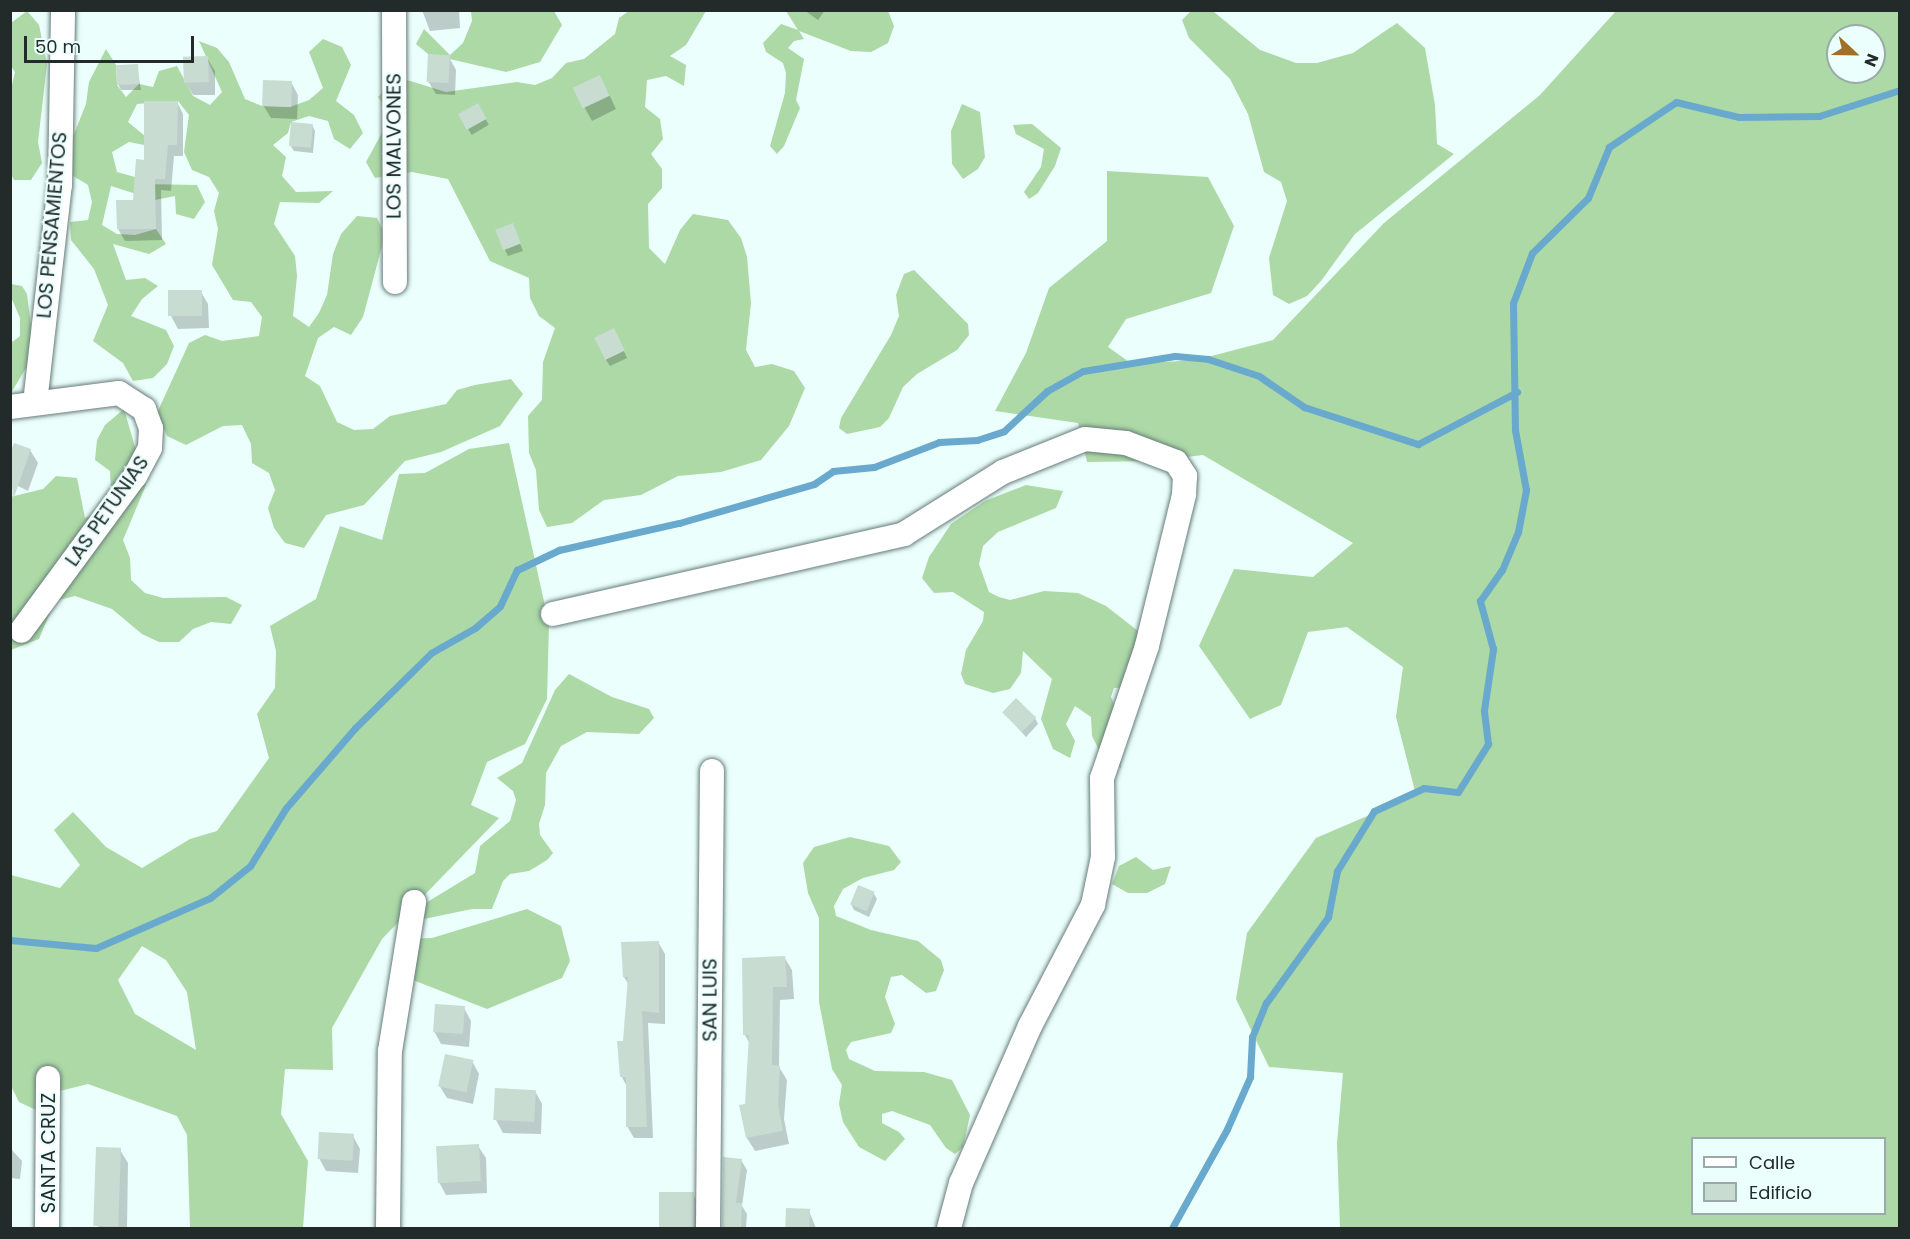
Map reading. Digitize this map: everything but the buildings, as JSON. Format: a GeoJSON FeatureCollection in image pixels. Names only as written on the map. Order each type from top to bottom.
{"type":"FeatureCollection","features":[{"type":"Feature","properties":{"kind":"street","name":"LOS PENSAMIENTOS"},"geometry":{"type":"LineString","coordinates":[[35,404],[60,185],[63,10]]}},
{"type":"Feature","properties":{"kind":"street","name":"LOS MALVONES"},"geometry":{"type":"LineString","coordinates":[[394,10],[394,282]]}},
{"type":"Feature","properties":{"kind":"street","name":"LAS PETUNIAS"},"geometry":{"type":"LineString","coordinates":[[10,407],[119,393],[144,409],[151,428],[150,448],[135,476],[21,631]]}},
{"type":"Feature","properties":{"kind":"street"},"geometry":{"type":"LineString","coordinates":[[553,614],[904,534],[1003,472],[1085,439],[1126,443],[1176,462],[1185,476],[1184,495],[1147,646],[1102,778],[1103,857],[1093,905],[1030,1026],[961,1183],[949,1228]]}},
{"type":"Feature","properties":{"kind":"street","name":"SAN LUIS"},"geometry":{"type":"LineString","coordinates":[[708,1228],[712,771]]}},
{"type":"Feature","properties":{"kind":"street"},"geometry":{"type":"LineString","coordinates":[[388,1228],[390,1051],[414,902]]}},
{"type":"Feature","properties":{"kind":"street","name":"SANTA CRUZ"},"geometry":{"type":"LineString","coordinates":[[47,1228],[48,1078]]}},
{"type":"Feature","properties":{"kind":"green space"},"geometry":{"type":"Polygon","coordinates":[[[27,11],[39,25],[47,64],[38,142],[42,163],[31,180],[14,180],[10,172],[10,94],[15,72],[11,66],[11,23],[27,11]]]}},
{"type":"Feature","properties":{"kind":"green space"},"geometry":{"type":"Polygon","coordinates":[[[471,11],[554,11],[562,25],[540,62],[506,72],[428,54],[416,44],[424,29],[450,55],[463,43],[472,21],[471,11]]]}},
{"type":"Feature","properties":{"kind":"green space"},"geometry":{"type":"Polygon","coordinates":[[[629,11],[706,11],[686,45],[670,56],[686,65],[684,86],[666,76],[647,80],[645,107],[660,119],[663,139],[651,154],[662,169],[662,188],[648,204],[649,248],[665,264],[680,230],[693,214],[728,220],[741,238],[747,257],[751,303],[746,350],[755,367],[772,364],[794,371],[805,388],[789,426],[761,460],[721,472],[678,476],[641,495],[604,500],[572,523],[547,527],[539,510],[536,470],[529,453],[528,416],[542,400],[543,362],[555,328],[539,316],[530,298],[529,278],[490,261],[448,179],[412,172],[375,178],[366,162],[384,129],[388,111],[378,97],[390,84],[407,80],[446,92],[517,82],[535,85],[552,78],[566,63],[584,59],[615,34],[619,18],[629,11]]]}},
{"type":"Feature","properties":{"kind":"green space"},"geometry":{"type":"Polygon","coordinates":[[[786,11],[888,11],[894,26],[888,43],[871,52],[851,51],[799,31],[804,39],[794,41],[788,48],[804,59],[796,100],[800,108],[784,146],[777,154],[770,146],[785,93],[786,73],[783,63],[766,52],[763,43],[781,24],[798,30],[786,11]]]}},
{"type":"Feature","properties":{"kind":"green space"},"geometry":{"type":"Polygon","coordinates":[[[1191,11],[1214,12],[1260,50],[1296,63],[1317,63],[1353,53],[1397,23],[1425,48],[1435,105],[1437,144],[1454,154],[1355,234],[1321,281],[1307,296],[1289,304],[1273,295],[1269,258],[1287,201],[1281,182],[1264,172],[1248,114],[1230,79],[1189,38],[1182,20],[1191,11]]]}},
{"type":"Feature","properties":{"kind":"green space"},"geometry":{"type":"Polygon","coordinates":[[[1616,11],[1899,11],[1899,1228],[1340,1228],[1337,1143],[1343,1073],[1269,1067],[1236,999],[1247,933],[1316,838],[1416,795],[1396,717],[1403,667],[1347,627],[1308,632],[1281,705],[1250,719],[1199,646],[1234,569],[1313,577],[1353,543],[1203,455],[1153,461],[1087,462],[1078,423],[995,411],[1026,353],[1049,288],[1107,241],[1107,171],[1208,177],[1234,226],[1211,293],[1126,319],[1108,347],[1132,364],[1196,360],[1273,340],[1384,223],[1540,95],[1616,11]]]}},
{"type":"Feature","properties":{"kind":"green space"},"geometry":{"type":"Polygon","coordinates":[[[323,39],[342,47],[351,65],[336,101],[354,115],[363,133],[350,149],[334,139],[328,121],[309,116],[291,122],[288,133],[273,145],[286,157],[282,176],[296,192],[333,191],[319,203],[280,202],[274,224],[295,256],[297,276],[293,316],[309,327],[319,313],[327,295],[333,254],[341,234],[357,216],[377,218],[385,235],[363,317],[351,335],[334,327],[318,338],[305,376],[320,386],[337,422],[354,430],[373,429],[390,416],[446,404],[457,390],[475,385],[511,379],[523,394],[500,426],[441,452],[405,461],[364,505],[326,515],[304,548],[285,543],[274,528],[268,508],[275,490],[269,473],[252,463],[251,444],[242,425],[223,426],[186,445],[167,436],[157,413],[189,343],[205,335],[222,341],[259,336],[262,317],[251,302],[233,300],[212,265],[218,229],[214,211],[219,193],[209,177],[192,170],[184,152],[189,115],[178,101],[137,104],[128,122],[157,146],[158,156],[144,145],[129,142],[112,152],[117,172],[135,177],[141,184],[197,185],[205,202],[194,219],[176,214],[175,196],[155,200],[111,186],[102,225],[117,234],[135,235],[156,229],[166,244],[149,254],[113,244],[126,280],[145,278],[158,286],[142,299],[131,316],[166,330],[174,346],[167,364],[153,378],[133,381],[123,363],[93,341],[108,305],[94,269],[71,240],[70,222],[88,220],[92,202],[88,185],[73,176],[72,139],[86,104],[89,82],[106,49],[116,65],[117,85],[126,97],[139,84],[153,87],[159,71],[177,66],[193,96],[210,105],[222,92],[199,41],[217,48],[229,62],[245,99],[262,106],[290,107],[309,100],[323,88],[309,52],[323,39]]]}},
{"type":"Feature","properties":{"kind":"green space"},"geometry":{"type":"Polygon","coordinates":[[[962,104],[980,112],[985,157],[978,169],[963,179],[952,164],[951,131],[962,104]]]}},
{"type":"Feature","properties":{"kind":"green space"},"geometry":{"type":"Polygon","coordinates":[[[1032,124],[1061,148],[1055,166],[1038,193],[1029,199],[1024,192],[1041,167],[1044,149],[1016,134],[1013,125],[1032,124]]]}},
{"type":"Feature","properties":{"kind":"green space"},"geometry":{"type":"Polygon","coordinates":[[[914,270],[968,324],[969,335],[957,350],[917,374],[903,387],[889,418],[880,427],[847,434],[839,428],[841,418],[891,335],[899,316],[896,295],[904,274],[914,270]]]}},
{"type":"Feature","properties":{"kind":"green space"},"geometry":{"type":"Polygon","coordinates":[[[11,284],[22,286],[27,294],[32,333],[29,363],[11,393],[11,343],[20,336],[20,318],[11,297],[11,284]]]}},
{"type":"Feature","properties":{"kind":"green space"},"geometry":{"type":"Polygon","coordinates":[[[124,409],[146,485],[123,540],[130,558],[131,580],[145,593],[163,598],[226,597],[242,605],[231,624],[211,622],[193,629],[179,642],[159,642],[142,634],[112,609],[75,596],[55,601],[39,639],[11,650],[10,497],[43,489],[56,476],[77,478],[85,518],[102,511],[111,490],[110,471],[95,460],[97,440],[105,425],[124,409]]]}},
{"type":"Feature","properties":{"kind":"green space"},"geometry":{"type":"Polygon","coordinates":[[[509,443],[549,624],[547,699],[525,744],[487,762],[471,805],[499,818],[382,939],[332,1028],[333,1070],[285,1069],[281,1114],[308,1161],[303,1228],[190,1228],[187,1135],[177,1116],[88,1084],[60,1091],[51,1117],[19,1102],[11,1086],[11,875],[60,888],[80,865],[54,830],[73,812],[106,847],[142,868],[190,839],[217,831],[269,758],[257,714],[275,688],[276,651],[270,626],[316,599],[340,526],[382,540],[399,474],[425,473],[469,449],[509,443]],[[142,946],[118,980],[135,1014],[196,1050],[187,992],[166,960],[142,946]]]}},
{"type":"Feature","properties":{"kind":"green space"},"geometry":{"type":"Polygon","coordinates":[[[1026,485],[1063,491],[1056,508],[998,532],[983,546],[979,564],[989,592],[999,597],[1010,600],[1044,591],[1078,593],[1106,606],[1138,631],[1140,641],[1133,687],[1114,688],[1111,697],[1119,715],[1121,768],[1105,762],[1092,736],[1091,717],[1075,706],[1066,724],[1075,741],[1070,758],[1053,749],[1041,719],[1052,679],[1023,651],[1021,673],[1010,689],[993,693],[965,684],[961,674],[966,650],[983,621],[984,612],[953,592],[934,593],[922,578],[929,557],[951,524],[985,501],[1026,485]]]}},
{"type":"Feature","properties":{"kind":"green space"},"geometry":{"type":"Polygon","coordinates":[[[569,674],[612,697],[649,709],[654,718],[639,734],[587,732],[561,746],[546,773],[545,805],[539,824],[540,835],[553,853],[547,860],[529,871],[510,874],[503,881],[492,909],[472,909],[424,919],[418,912],[424,904],[475,873],[480,846],[510,821],[516,800],[513,791],[497,778],[522,763],[555,690],[569,674]]]}},
{"type":"Feature","properties":{"kind":"green space"},"geometry":{"type":"Polygon","coordinates":[[[850,837],[889,846],[901,862],[894,870],[863,878],[843,889],[834,906],[836,916],[871,930],[918,941],[941,960],[944,970],[936,991],[926,993],[902,975],[891,977],[885,997],[895,1024],[891,1033],[851,1042],[846,1050],[849,1059],[875,1071],[924,1072],[952,1080],[970,1115],[963,1147],[955,1154],[946,1148],[930,1125],[892,1111],[882,1114],[882,1123],[899,1132],[905,1139],[885,1161],[859,1147],[843,1122],[839,1104],[842,1085],[832,1069],[819,1002],[819,918],[808,893],[803,863],[814,847],[850,837]]]}},
{"type":"Feature","properties":{"kind":"green space"},"geometry":{"type":"Polygon","coordinates":[[[1136,857],[1153,870],[1171,866],[1165,884],[1147,893],[1128,893],[1112,884],[1119,866],[1136,857]]]}},
{"type":"Feature","properties":{"kind":"green space"},"geometry":{"type":"Polygon","coordinates":[[[527,909],[561,926],[570,961],[562,978],[487,1009],[413,980],[412,944],[396,939],[432,938],[527,909]]]}},
{"type":"Feature","properties":{"kind":"waterway"},"geometry":{"type":"LineString","coordinates":[[1172,1228],[1227,1129],[1250,1077],[1252,1037],[1266,1003],[1328,917],[1337,871],[1374,811],[1424,788],[1458,792],[1488,744],[1484,710],[1493,649],[1480,601],[1502,570],[1518,532],[1526,490],[1515,430],[1513,303],[1532,253],[1588,198],[1609,147],[1676,102],[1739,117],[1819,116],[1900,90]]}},
{"type":"Feature","properties":{"kind":"waterway"},"geometry":{"type":"LineString","coordinates":[[10,940],[96,948],[210,898],[250,866],[286,808],[355,728],[431,653],[475,628],[500,606],[517,570],[559,550],[679,523],[814,484],[833,471],[874,467],[939,442],[977,440],[1004,431],[1047,391],[1083,371],[1175,356],[1208,359],[1259,376],[1304,407],[1418,444],[1517,392]]}}]}
